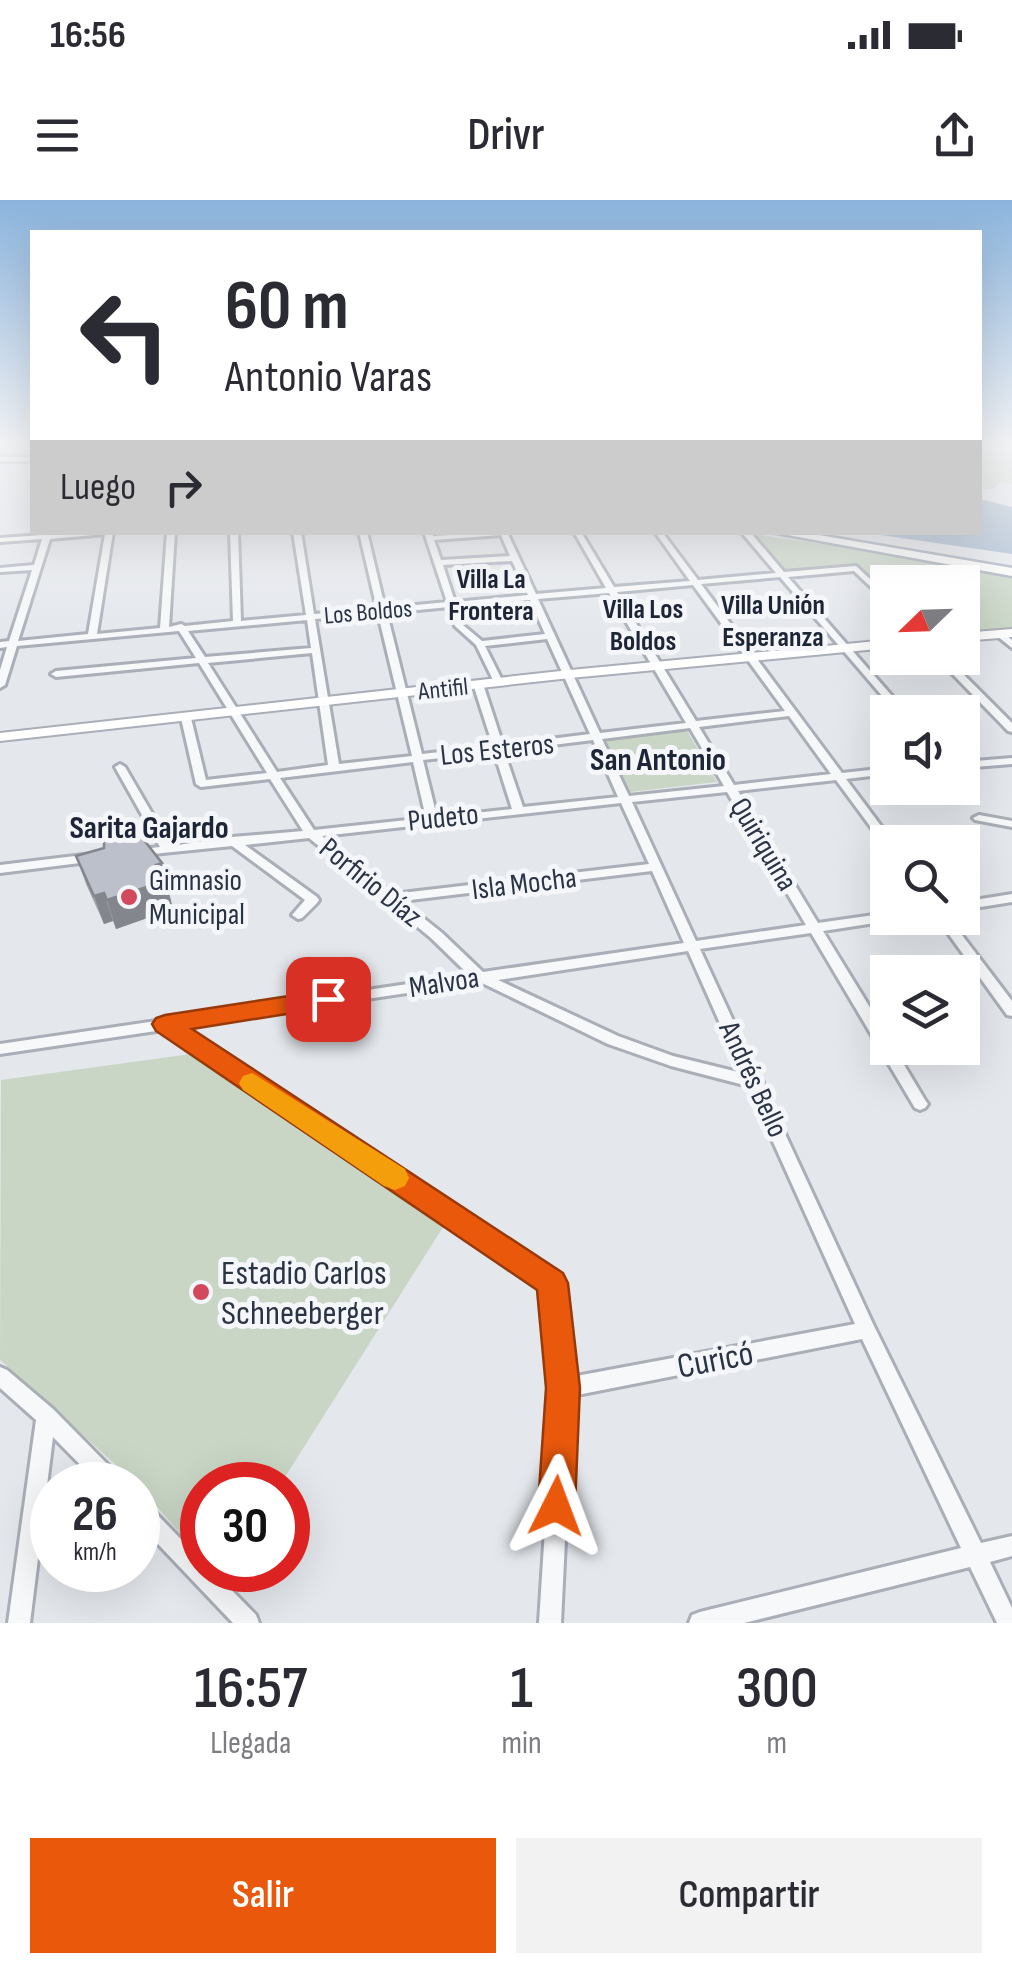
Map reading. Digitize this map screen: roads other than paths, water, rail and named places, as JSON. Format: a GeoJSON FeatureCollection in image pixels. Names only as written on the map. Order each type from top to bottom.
{"type":"FeatureCollection","features":[{"type":"Feature","properties":{"kind":"main road"},"geometry":{"type":"LineString","coordinates":[[795,535],[1012,572]]}},
{"type":"Feature","properties":{"kind":"street"},"geometry":{"type":"LineString","coordinates":[[0,540],[47,535],[6,644],[0,685]]}},
{"type":"Feature","properties":{"kind":"street"},"geometry":{"type":"LineString","coordinates":[[92,636],[108,535]]}},
{"type":"Feature","properties":{"kind":"street"},"geometry":{"type":"LineString","coordinates":[[164,629],[171,535]]}},
{"type":"Feature","properties":{"kind":"street"},"geometry":{"type":"LineString","coordinates":[[234,535],[237,622]]}},
{"type":"Feature","properties":{"kind":"street"},"geometry":{"type":"LineString","coordinates":[[297,535],[334,767]]}},
{"type":"Feature","properties":{"kind":"street"},"geometry":{"type":"LineString","coordinates":[[364,535],[432,819]]}},
{"type":"Feature","properties":{"kind":"street"},"geometry":{"type":"LineString","coordinates":[[429,535],[459,626],[480,644],[498,682]]}},
{"type":"Feature","properties":{"kind":"street","name":"Andrés Bello"},"geometry":{"type":"LineString","coordinates":[[504,535],[867,1330],[1008,1623]]}},
{"type":"Feature","properties":{"kind":"street","name":"Quiriquina"},"geometry":{"type":"LineString","coordinates":[[579,535],[920,1104]]}},
{"type":"Feature","properties":{"kind":"street"},"geometry":{"type":"LineString","coordinates":[[660,535],[874,825]]}},
{"type":"Feature","properties":{"kind":"street"},"geometry":{"type":"LineString","coordinates":[[748,535],[886,695]]}},
{"type":"Feature","properties":{"kind":"street"},"geometry":{"type":"LineString","coordinates":[[438,564],[515,558]]}},
{"type":"Feature","properties":{"kind":"street"},"geometry":{"type":"LineString","coordinates":[[0,570],[37,567]]}},
{"type":"Feature","properties":{"kind":"street","name":"Los Boldos"},"geometry":{"type":"LineString","coordinates":[[6,644],[856,568],[870,582]]}},
{"type":"Feature","properties":{"kind":"street","name":"Porfirio Díaz"},"geometry":{"type":"LineString","coordinates":[[182,628],[309,832],[479,976],[613,1040],[670,1061],[756,1082]]}},
{"type":"Feature","properties":{"kind":"street"},"geometry":{"type":"LineString","coordinates":[[980,635],[1006,633],[1012,645]]}},
{"type":"Feature","properties":{"kind":"street"},"geometry":{"type":"LineString","coordinates":[[480,644],[552,636]]}},
{"type":"Feature","properties":{"kind":"street","name":"Antifil"},"geometry":{"type":"LineString","coordinates":[[0,738],[570,674],[870,646]]}},
{"type":"Feature","properties":{"kind":"street"},"geometry":{"type":"LineString","coordinates":[[56,674],[315,650]]}},
{"type":"Feature","properties":{"kind":"street"},"geometry":{"type":"LineString","coordinates":[[959,675],[1012,730]]}},
{"type":"Feature","properties":{"kind":"street"},"geometry":{"type":"LineString","coordinates":[[478,684],[518,810]]}},
{"type":"Feature","properties":{"kind":"street","name":"Los Esteros"},"geometry":{"type":"LineString","coordinates":[[186,718],[201,784],[791,713]]}},
{"type":"Feature","properties":{"kind":"street"},"geometry":{"type":"LineString","coordinates":[[980,763],[1012,760]]}},
{"type":"Feature","properties":{"kind":"street"},"geometry":{"type":"LineString","coordinates":[[120,767],[167,849]]}},
{"type":"Feature","properties":{"kind":"street","name":"Pudeto"},"geometry":{"type":"LineString","coordinates":[[128,854],[870,772]]}},
{"type":"Feature","properties":{"kind":"street"},"geometry":{"type":"LineString","coordinates":[[979,818],[1012,824]]}},
{"type":"Feature","properties":{"kind":"street"},"geometry":{"type":"LineString","coordinates":[[232,842],[313,900],[298,915]]}},
{"type":"Feature","properties":{"kind":"street"},"geometry":{"type":"LineString","coordinates":[[0,869],[109,856]]}},
{"type":"Feature","properties":{"kind":"street","name":"Isla Mocha"},"geometry":{"type":"LineString","coordinates":[[391,898],[656,867]]}},
{"type":"Feature","properties":{"kind":"street"},"geometry":{"type":"LineString","coordinates":[[980,903],[1012,898]]}},
{"type":"Feature","properties":{"kind":"street","name":"Malvoa"},"geometry":{"type":"LineString","coordinates":[[0,1050],[870,920]]}},
{"type":"Feature","properties":{"kind":"street"},"geometry":{"type":"LineString","coordinates":[[955,935],[1012,1012]]}},
{"type":"Feature","properties":{"kind":"street"},"geometry":{"type":"LineString","coordinates":[[165,1024],[552,1283],[563,1388],[550,1623]]}},
{"type":"Feature","properties":{"kind":"street","name":"Curicó"},"geometry":{"type":"LineString","coordinates":[[563,1388],[867,1330]]}},
{"type":"Feature","properties":{"kind":"street"},"geometry":{"type":"LineString","coordinates":[[0,1376],[91,1462]]}},
{"type":"Feature","properties":{"kind":"street"},"geometry":{"type":"LineString","coordinates":[[19,1623],[46,1416]]}},
{"type":"Feature","properties":{"kind":"street"},"geometry":{"type":"LineString","coordinates":[[160,1533],[248,1623]]}},
{"type":"Feature","properties":{"kind":"street"},"geometry":{"type":"LineString","coordinates":[[700,1623],[1012,1546]]}},
{"type":"Feature","properties":{"kind":"water"},"geometry":{"type":"Polygon","coordinates":[[[982,509],[1012,509],[1012,554],[881,535],[982,535],[982,509]]]}},
{"type":"Feature","properties":{"kind":"place","name":"Gimnasio Municipal"},"geometry":{"type":"Point","coordinates":[129,897]}},
{"type":"Feature","properties":{"kind":"place","name":"Estadio Carlos Schneeberger"},"geometry":{"type":"Point","coordinates":[201,1292]}},
{"type":"Feature","properties":{"kind":"district","name":"Villa La Frontera"},"geometry":{"type":"Point","coordinates":[491,594]}},
{"type":"Feature","properties":{"kind":"district","name":"Villa Unión Esperanza"},"geometry":{"type":"Point","coordinates":[773,620]}},
{"type":"Feature","properties":{"kind":"district","name":"Villa Los Boldos"},"geometry":{"type":"Point","coordinates":[643,624]}},
{"type":"Feature","properties":{"kind":"district","name":"San Antonio"},"geometry":{"type":"Point","coordinates":[658,759]}},
{"type":"Feature","properties":{"kind":"district","name":"Sarita Gajardo"},"geometry":{"type":"Point","coordinates":[149,827]}}]}
